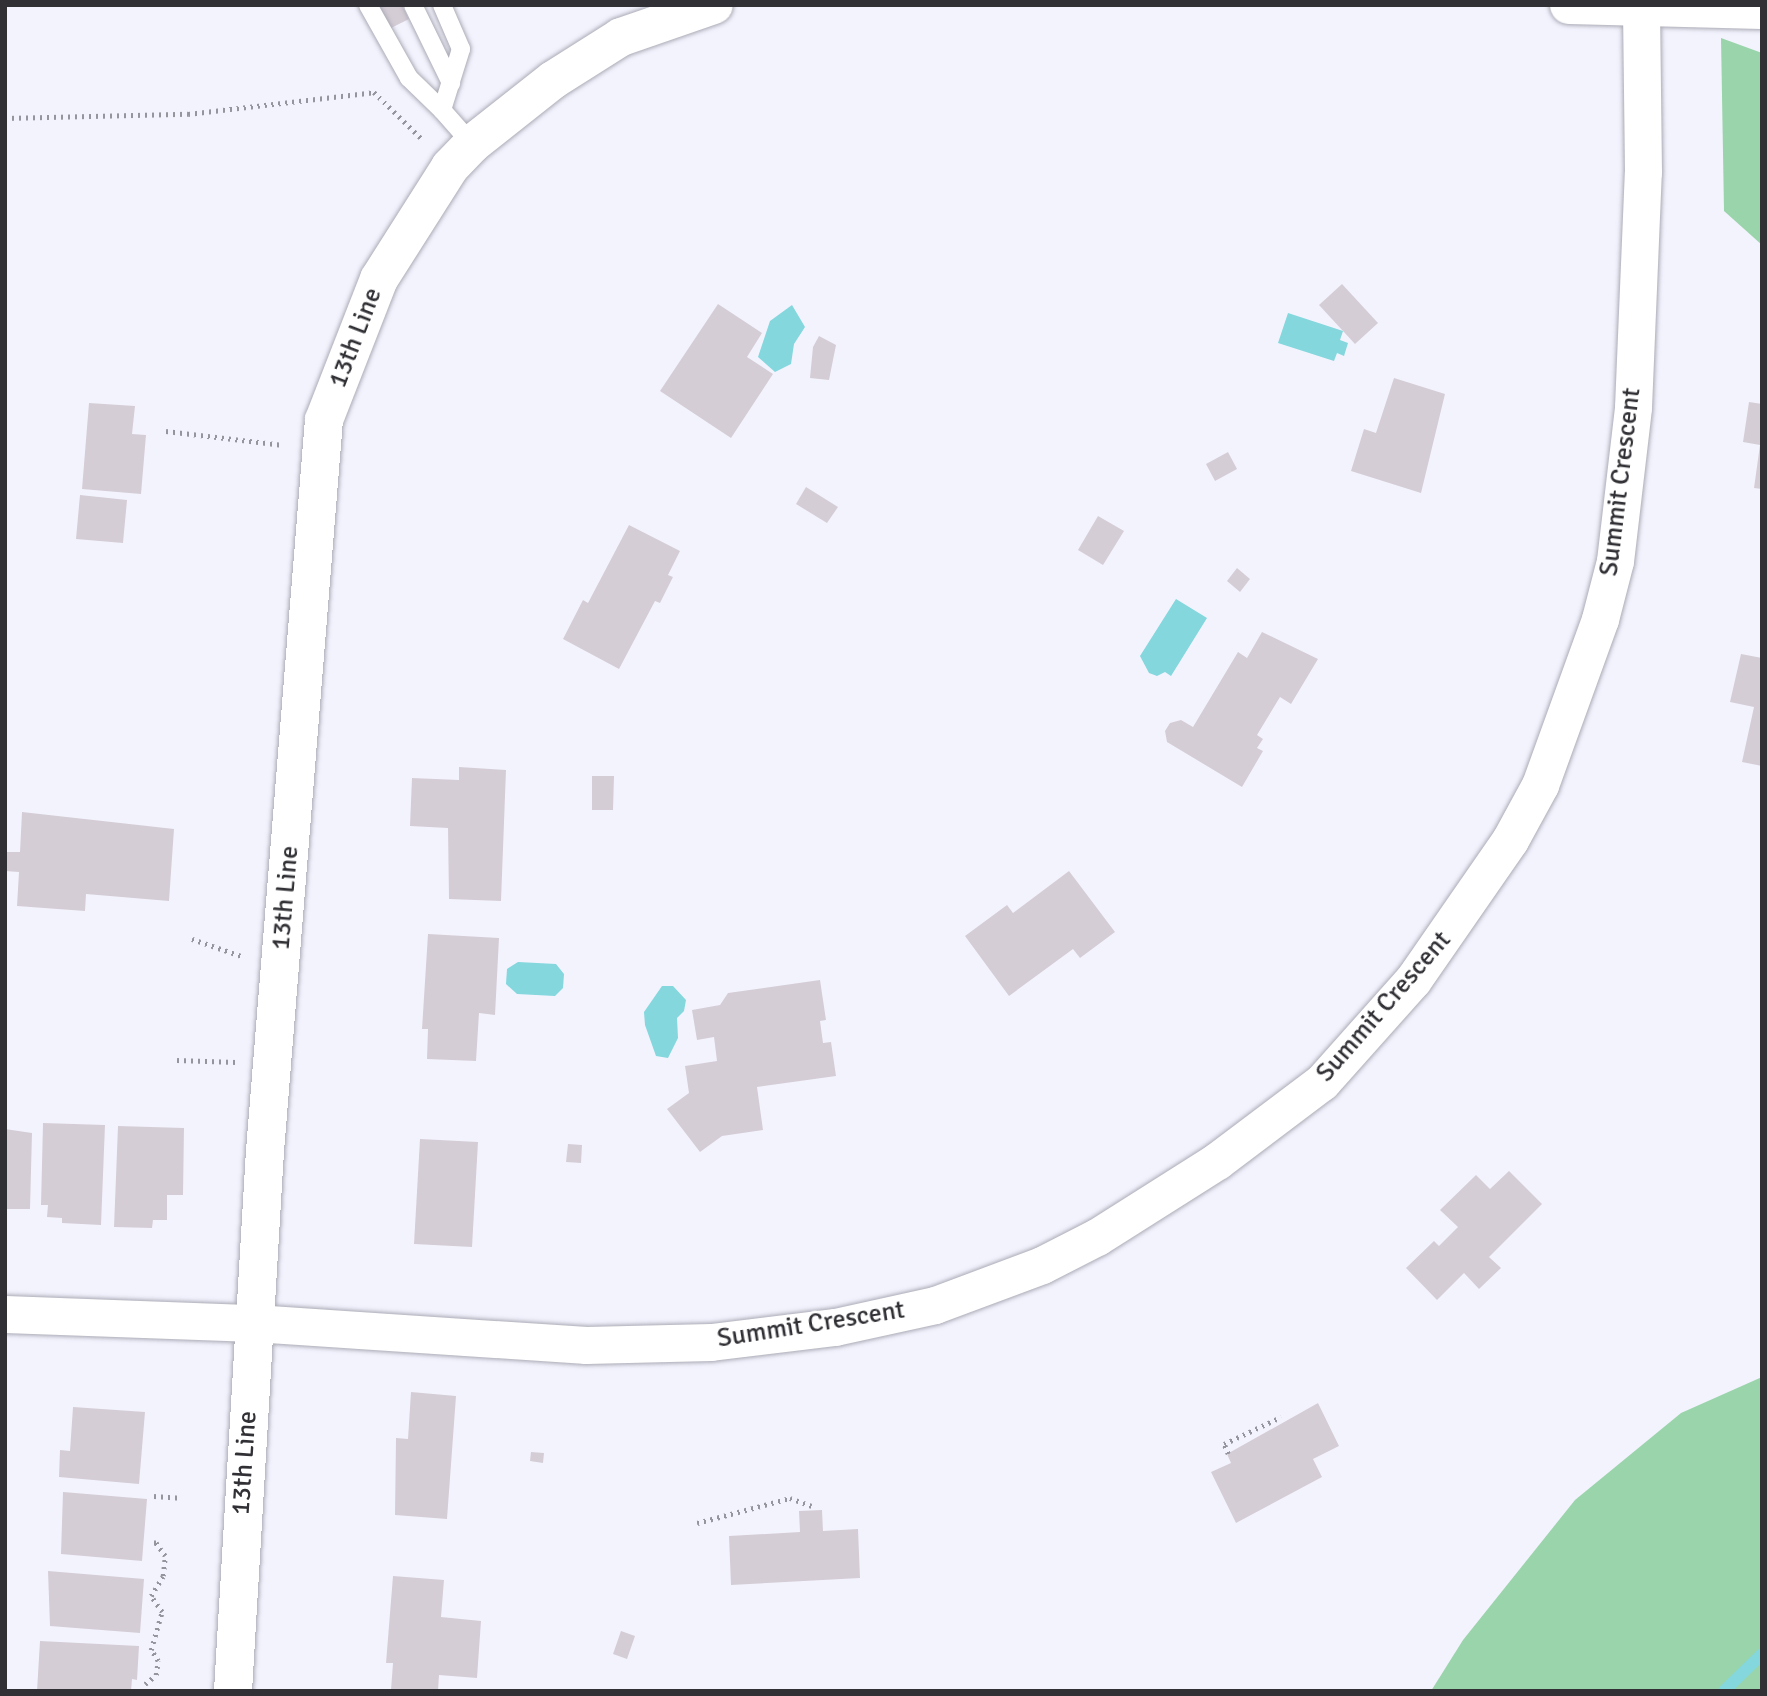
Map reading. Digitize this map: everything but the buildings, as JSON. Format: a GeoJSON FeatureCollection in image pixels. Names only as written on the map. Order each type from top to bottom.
{"type":"FeatureCollection","features":[{"type":"Feature","properties":{"kind":"main road","name":"13th Line"},"geometry":{"type":"LineString","coordinates":[[233,1691],[272,1063],[324,420],[379,279],[461,155],[554,80],[621,37],[714,5]]}},
{"type":"Feature","properties":{"kind":"main road"},"geometry":{"type":"LineString","coordinates":[[1569,5],[1762,10]]}},
{"type":"Feature","properties":{"kind":"street","name":"Summit Crescent"},"geometry":{"type":"LineString","coordinates":[[5,1314],[254,1323],[586,1345],[711,1342],[835,1327],[934,1305],[1042,1265],[1097,1237],[1217,1161],[1322,1082],[1413,980],[1510,840],[1540,785],[1600,619],[1617,549],[1633,407],[1643,172],[1640,8]]}},
{"type":"Feature","properties":{"kind":"lane"},"geometry":{"type":"LineString","coordinates":[[369,5],[383,38],[409,78],[442,110],[461,155]]}},
{"type":"Feature","properties":{"kind":"lane"},"geometry":{"type":"LineString","coordinates":[[413,5],[451,83]]}},
{"type":"Feature","properties":{"kind":"lane"},"geometry":{"type":"LineString","coordinates":[[442,5],[461,49],[442,110]]}},
{"type":"Feature","properties":{"kind":"path"},"geometry":{"type":"LineString","coordinates":[[5,118],[188,114],[374,92],[461,155]]}},
{"type":"Feature","properties":{"kind":"path"},"geometry":{"type":"LineString","coordinates":[[166,431],[321,449]]}},
{"type":"Feature","properties":{"kind":"path"},"geometry":{"type":"LineString","coordinates":[[192,939],[280,970]]}},
{"type":"Feature","properties":{"kind":"path"},"geometry":{"type":"LineString","coordinates":[[177,1060],[272,1063]]}},
{"type":"Feature","properties":{"kind":"path"},"geometry":{"type":"LineString","coordinates":[[1228,1454],[1224,1444],[1281,1417]]}},
{"type":"Feature","properties":{"kind":"path"},"geometry":{"type":"LineString","coordinates":[[154,1496],[180,1498]]}},
{"type":"Feature","properties":{"kind":"path"},"geometry":{"type":"LineString","coordinates":[[697,1523],[790,1498],[812,1506]]}},
{"type":"Feature","properties":{"kind":"path"},"geometry":{"type":"LineString","coordinates":[[145,1684],[156,1675],[158,1661],[151,1650],[162,1612],[151,1596],[163,1576],[165,1556],[156,1544],[150,1544]]}},
{"type":"Feature","properties":{"kind":"green space"},"geometry":{"type":"Polygon","coordinates":[[[1721,38],[1762,53],[1762,245],[1724,211],[1721,38]]]}},
{"type":"Feature","properties":{"kind":"green space"},"geometry":{"type":"Polygon","coordinates":[[[1762,1377],[1762,1691],[1431,1691],[1463,1640],[1575,1500],[1681,1413],[1762,1377]]]}},
{"type":"Feature","properties":{"kind":"water"},"geometry":{"type":"Polygon","coordinates":[[[792,305],[805,327],[794,344],[791,364],[775,372],[758,357],[770,321],[792,305]]]}},
{"type":"Feature","properties":{"kind":"water"},"geometry":{"type":"Polygon","coordinates":[[[1288,313],[1343,331],[1340,340],[1348,343],[1344,356],[1337,353],[1334,361],[1278,343],[1288,313]]]}},
{"type":"Feature","properties":{"kind":"water"},"geometry":{"type":"Polygon","coordinates":[[[1176,599],[1207,618],[1171,676],[1165,672],[1157,676],[1149,673],[1140,656],[1176,599]]]}},
{"type":"Feature","properties":{"kind":"water"},"geometry":{"type":"Polygon","coordinates":[[[518,962],[556,964],[564,974],[563,988],[555,996],[517,994],[506,984],[507,969],[518,962]]]}},
{"type":"Feature","properties":{"kind":"water"},"geometry":{"type":"Polygon","coordinates":[[[662,986],[673,986],[686,1000],[684,1011],[677,1018],[678,1038],[668,1058],[656,1056],[645,1025],[644,1012],[662,986]]]}},
{"type":"Feature","properties":{"kind":"waterway"},"geometry":{"type":"LineString","coordinates":[[1724,1691],[1762,1654]]}}]}
